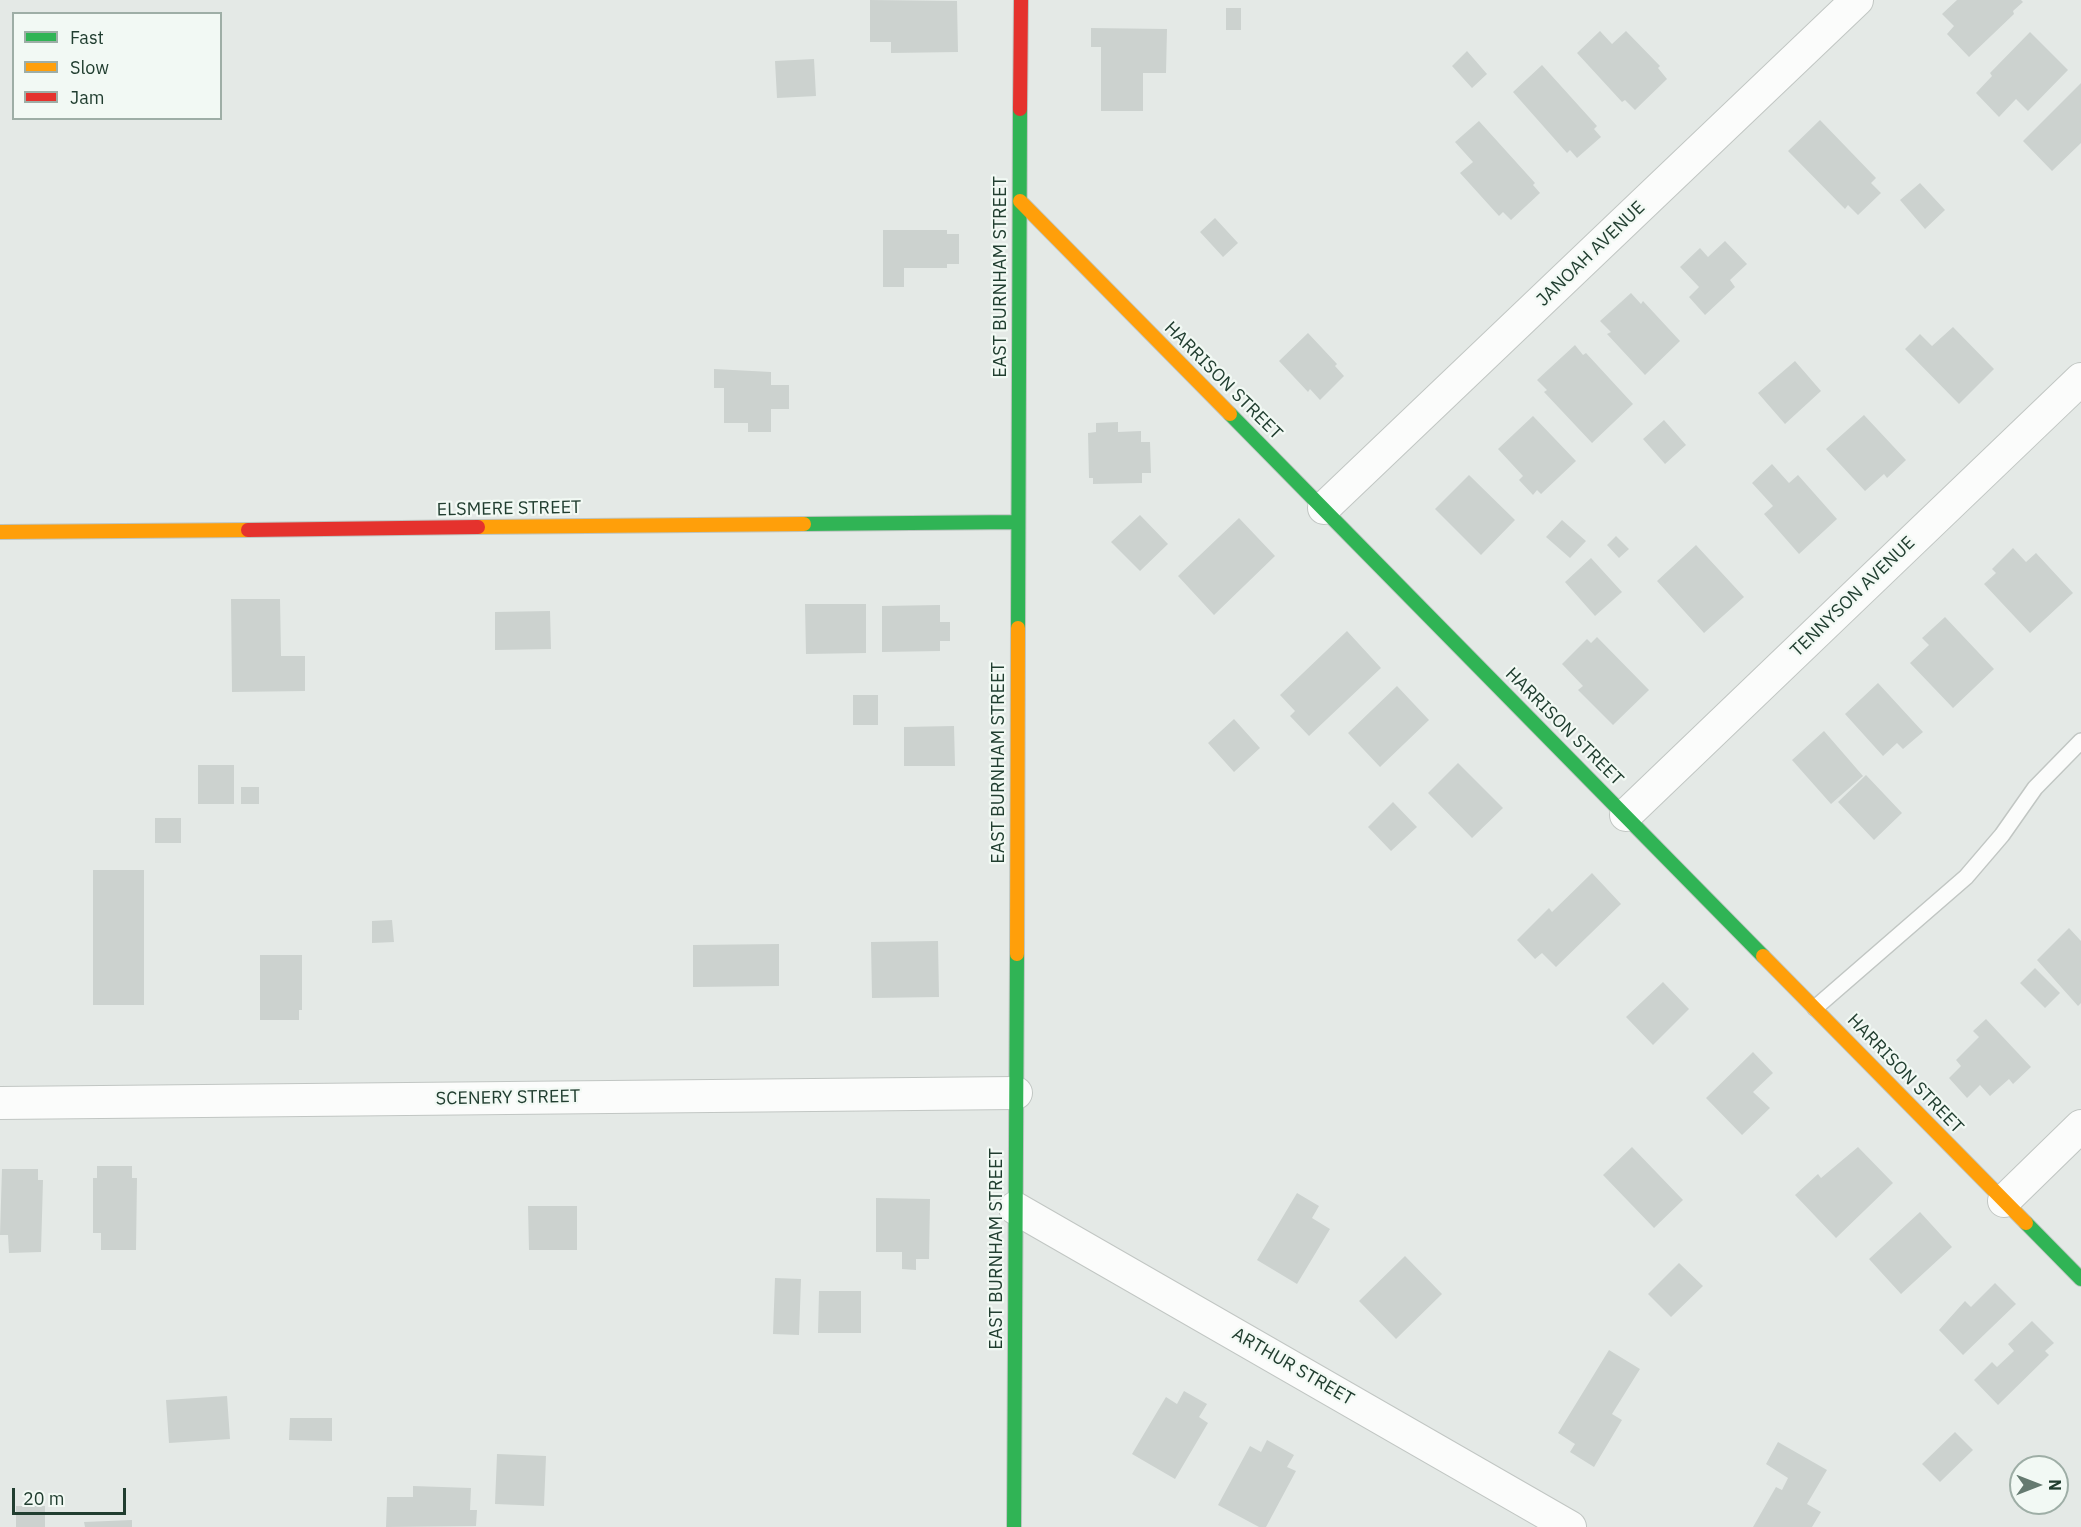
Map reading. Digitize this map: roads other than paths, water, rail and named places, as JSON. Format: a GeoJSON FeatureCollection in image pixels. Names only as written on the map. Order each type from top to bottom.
{"type":"FeatureCollection","features":[{"type":"Feature","properties":{"kind":"street","name":"EAST BURNHAM STREET"},"geometry":{"type":"LineString","coordinates":[[1014,1527],[1021,0]]}},
{"type":"Feature","properties":{"kind":"street","name":"JANOAH AVENUE"},"geometry":{"type":"LineString","coordinates":[[1324,508],[1857,0]]}},
{"type":"Feature","properties":{"kind":"street","name":"HARRISON STREET"},"geometry":{"type":"LineString","coordinates":[[1020,201],[2081,1279]]}},
{"type":"Feature","properties":{"kind":"street","name":"TENNYSON AVENUE"},"geometry":{"type":"LineString","coordinates":[[1626,815],[2081,379]]}},
{"type":"Feature","properties":{"kind":"street","name":"ELSMERE STREET"},"geometry":{"type":"LineString","coordinates":[[0,532],[1018,522]]}},
{"type":"Feature","properties":{"kind":"street","name":"SCENERY STREET"},"geometry":{"type":"LineString","coordinates":[[0,1103],[1016,1093]]}},
{"type":"Feature","properties":{"kind":"street"},"geometry":{"type":"LineString","coordinates":[[2004,1201],[2081,1126]]}},
{"type":"Feature","properties":{"kind":"street","name":"ARTHUR STREET"},"geometry":{"type":"LineString","coordinates":[[1015,1208],[1570,1527]]}},
{"type":"Feature","properties":{"kind":"lane"},"geometry":{"type":"LineString","coordinates":[[1815,1008],[1966,877],[2002,835],[2035,788],[2081,741]]}}]}
